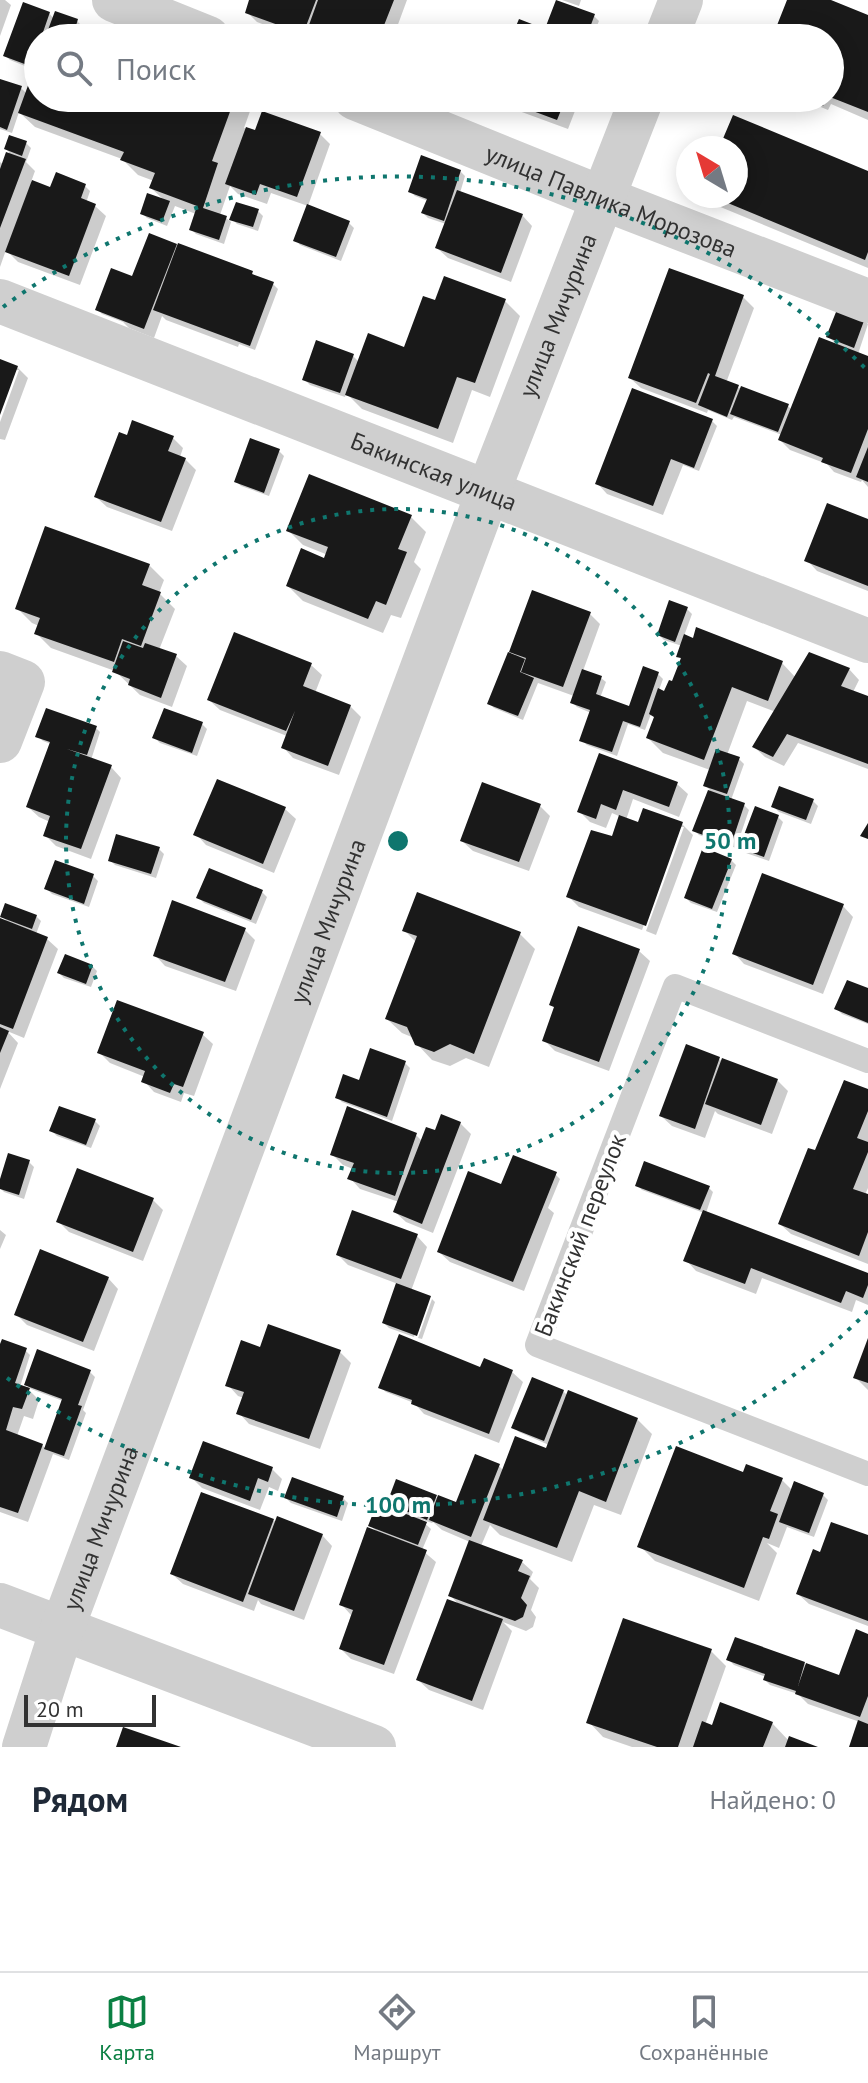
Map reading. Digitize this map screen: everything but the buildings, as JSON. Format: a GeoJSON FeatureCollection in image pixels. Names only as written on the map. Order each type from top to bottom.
{"type":"FeatureCollection","features":[{"type":"Feature","properties":{"kind":"street"},"geometry":{"type":"LineString","coordinates":[[114,0],[173,24]]}},
{"type":"Feature","properties":{"kind":"street"},"geometry":{"type":"LineString","coordinates":[[672,24],[681,0]]}},
{"type":"Feature","properties":{"kind":"street","name":"улица Павлика Морозова"},"geometry":{"type":"LineString","coordinates":[[390,112],[868,301]]}},
{"type":"Feature","properties":{"kind":"street","name":"улица Мичурина"},"geometry":{"type":"LineString","coordinates":[[24,1747],[62,1629],[488,492],[636,112]]}},
{"type":"Feature","properties":{"kind":"street","name":"Бакинская улица"},"geometry":{"type":"LineString","coordinates":[[0,301],[868,641]]}},
{"type":"Feature","properties":{"kind":"street"},"geometry":{"type":"LineString","coordinates":[[0,741],[12,678]]}},
{"type":"Feature","properties":{"kind":"street"},"geometry":{"type":"LineString","coordinates":[[0,1605],[374,1747]]}},
{"type":"Feature","properties":{"kind":"lane","name":"Бакинский переулок"},"geometry":{"type":"LineString","coordinates":[[868,1061],[675,986],[537,1345],[868,1474]]}}]}
